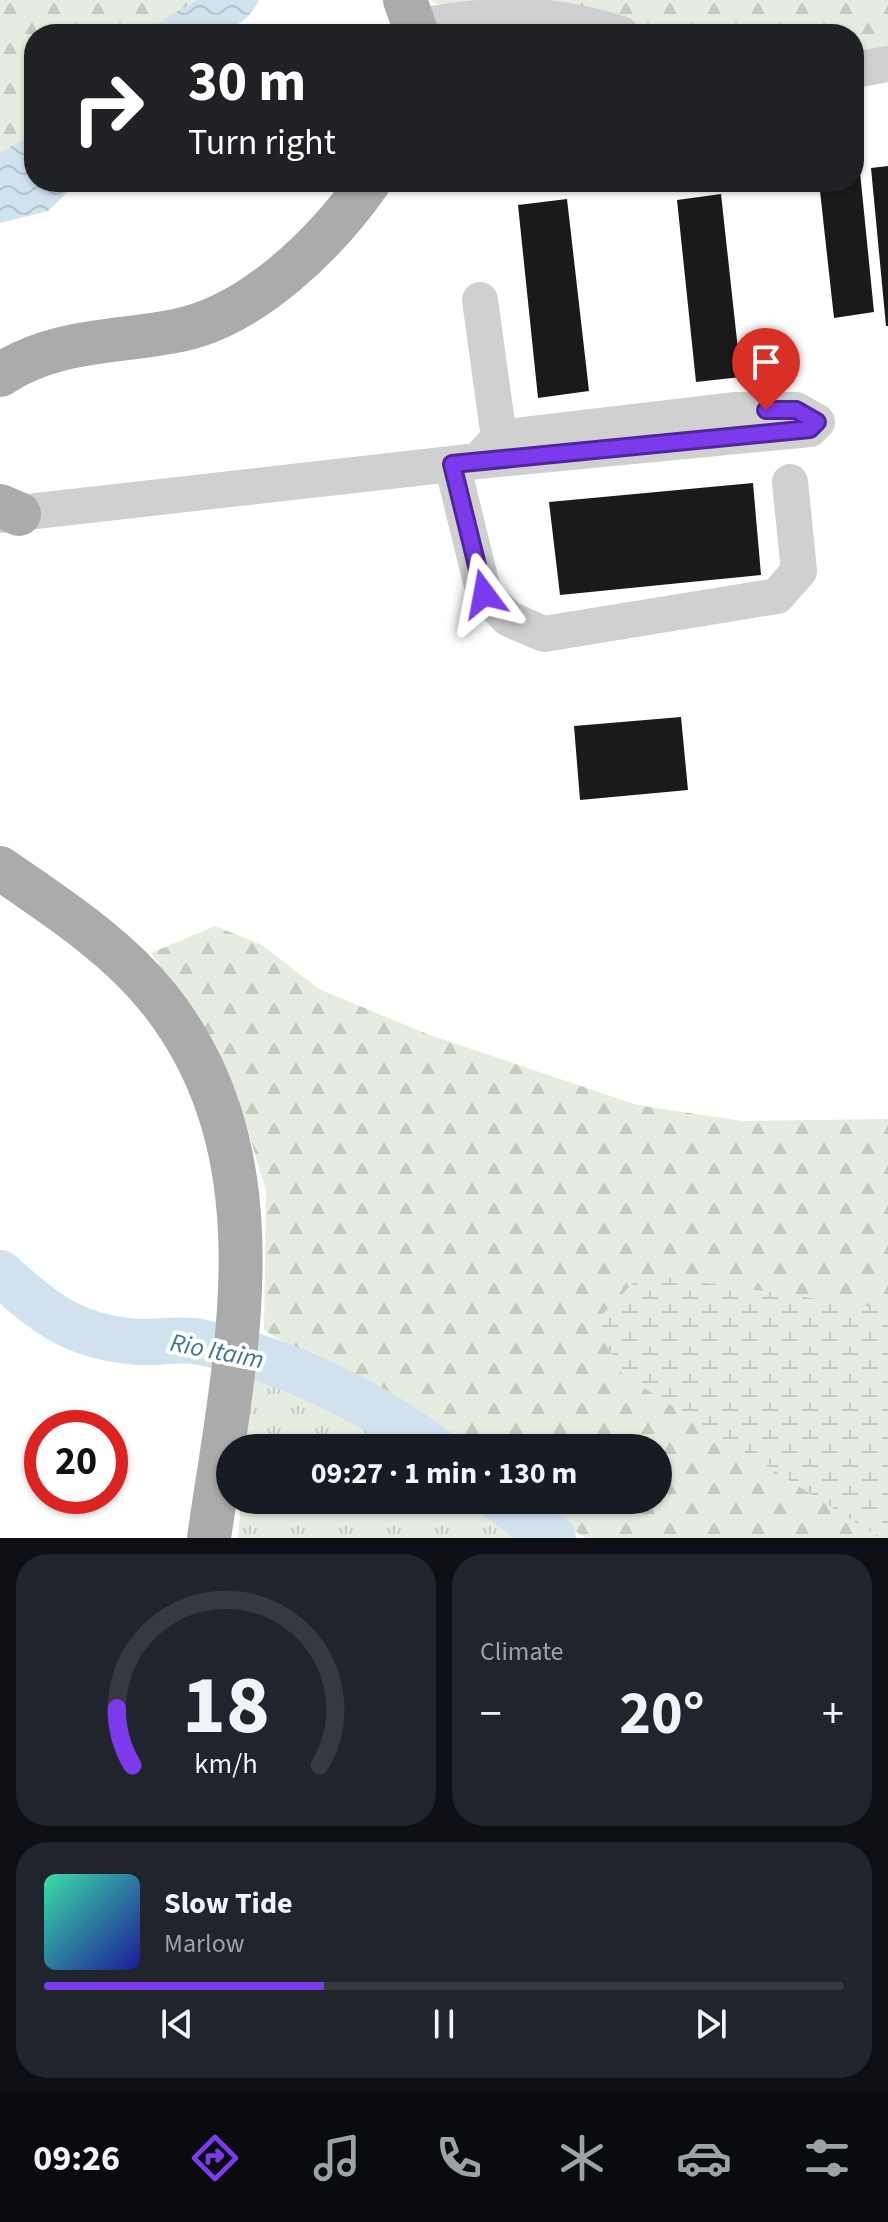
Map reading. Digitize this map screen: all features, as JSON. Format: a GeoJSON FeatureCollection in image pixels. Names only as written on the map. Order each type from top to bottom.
{"type":"FeatureCollection","features":[{"type":"Feature","properties":{"kind":"main road"},"geometry":{"type":"LineString","coordinates":[[0,375],[28,357],[42,353],[179,331],[223,314],[272,283],[312,251],[362,192]]}},
{"type":"Feature","properties":{"kind":"main road"},"geometry":{"type":"LineString","coordinates":[[0,868],[81,924],[124,962],[159,1000],[192,1050],[228,1137],[239,1196],[243,1243],[231,1385],[209,1538]]}},
{"type":"Feature","properties":{"kind":"lane"},"geometry":{"type":"LineString","coordinates":[[412,20],[484,15],[544,16],[578,24]]}},
{"type":"Feature","properties":{"kind":"lane"},"geometry":{"type":"LineString","coordinates":[[864,68],[888,64]]}},
{"type":"Feature","properties":{"kind":"lane"},"geometry":{"type":"LineString","coordinates":[[480,300],[476,454],[484,594],[494,608],[521,628],[544,634],[777,596],[799,571],[790,482]]}},
{"type":"Feature","properties":{"kind":"lane"},"geometry":{"type":"LineString","coordinates":[[6,512],[476,454],[736,410],[796,410],[817,422],[810,429],[476,454]]}},
{"type":"Feature","properties":{"kind":"green space"},"geometry":{"type":"Polygon","coordinates":[[[0,0],[198,0],[158,24],[24,24],[24,139],[0,153],[0,0]]]}},
{"type":"Feature","properties":{"kind":"green space"},"geometry":{"type":"Polygon","coordinates":[[[430,0],[888,0],[888,55],[864,59],[864,24],[620,24],[604,19],[449,10],[430,0]]]}},
{"type":"Feature","properties":{"kind":"green space"},"geometry":{"type":"Polygon","coordinates":[[[215,926],[262,945],[319,989],[427,1034],[637,1105],[742,1121],[888,1119],[888,1538],[585,1538],[550,1514],[672,1514],[672,1434],[432,1434],[264,1330],[266,1191],[239,1100],[211,1037],[151,953],[215,926]]]}},
{"type":"Feature","properties":{"kind":"green space"},"geometry":{"type":"Polygon","coordinates":[[[642,1274],[874,1307],[888,1302],[888,1538],[880,1538],[622,1374],[595,1322],[642,1274]]]}},
{"type":"Feature","properties":{"kind":"green space"},"geometry":{"type":"Polygon","coordinates":[[[252,1355],[381,1434],[246,1434],[252,1355]]]}},
{"type":"Feature","properties":{"kind":"green space"},"geometry":{"type":"Polygon","coordinates":[[[240,1514],[511,1514],[550,1538],[238,1538],[240,1514]]]}},
{"type":"Feature","properties":{"kind":"water"},"geometry":{"type":"Polygon","coordinates":[[[198,0],[259,0],[250,14],[238,24],[158,24],[198,0]]]}},
{"type":"Feature","properties":{"kind":"water"},"geometry":{"type":"Polygon","coordinates":[[[24,139],[24,192],[68,192],[48,211],[0,223],[0,153],[24,139]]]}},
{"type":"Feature","properties":{"kind":"building"},"geometry":{"type":"Polygon","coordinates":[[[888,166],[888,326],[886,326],[871,168],[888,166]]]}},
{"type":"Feature","properties":{"kind":"building"},"geometry":{"type":"Polygon","coordinates":[[[820,192],[862,192],[874,312],[834,318],[820,192]]]}},
{"type":"Feature","properties":{"kind":"building"},"geometry":{"type":"Polygon","coordinates":[[[721,194],[741,377],[696,382],[677,200],[721,194]]]}},
{"type":"Feature","properties":{"kind":"building"},"geometry":{"type":"Polygon","coordinates":[[[567,199],[589,391],[538,398],[518,205],[567,199]]]}},
{"type":"Feature","properties":{"kind":"building"},"geometry":{"type":"Polygon","coordinates":[[[753,483],[761,575],[560,595],[549,502],[753,483]]]}},
{"type":"Feature","properties":{"kind":"building"},"geometry":{"type":"Polygon","coordinates":[[[681,717],[688,790],[580,800],[574,726],[681,717]]]}},
{"type":"Feature","properties":{"kind":"waterway","name":"Rio Itaim"},"geometry":{"type":"LineString","coordinates":[[0,1273],[47,1312],[79,1329],[117,1340],[200,1342],[260,1358],[352,1397],[412,1434]]}},
{"type":"Feature","properties":{"kind":"waterway","name":"Rio Itaim"},"geometry":{"type":"LineString","coordinates":[[520,1514],[553,1538]]}},
{"type":"Feature","properties":{"kind":"route"},"geometry":{"type":"LineString","coordinates":[[484,594],[452,464],[810,429],[817,422],[796,410],[766,410]]}}]}
